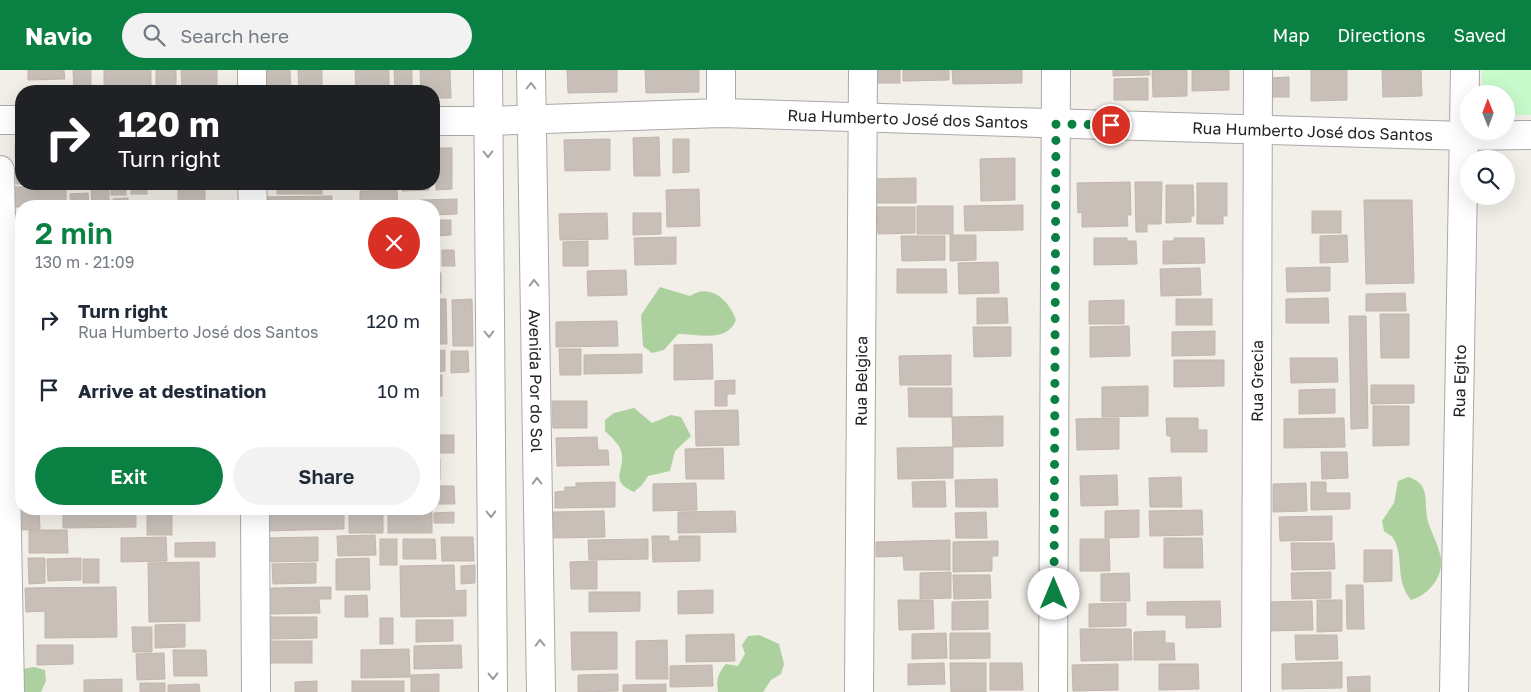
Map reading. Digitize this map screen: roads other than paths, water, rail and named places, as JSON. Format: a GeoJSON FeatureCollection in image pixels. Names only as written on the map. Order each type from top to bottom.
{"type":"FeatureCollection","features":[{"type":"Feature","properties":{"kind":"street"},"geometry":{"type":"LineString","coordinates":[[252,70],[252,85]]}},
{"type":"Feature","properties":{"kind":"street"},"geometry":{"type":"LineString","coordinates":[[488,70],[493,692]]}},
{"type":"Feature","properties":{"kind":"street","name":"Avenida Por do Sol"},"geometry":{"type":"LineString","coordinates":[[531,70],[541,692]]}},
{"type":"Feature","properties":{"kind":"street"},"geometry":{"type":"LineString","coordinates":[[721,70],[721,113]]}},
{"type":"Feature","properties":{"kind":"street","name":"Rua Belgica"},"geometry":{"type":"LineString","coordinates":[[859,692],[863,70]]}},
{"type":"Feature","properties":{"kind":"street"},"geometry":{"type":"LineString","coordinates":[[1053,692],[1056,70]]}},
{"type":"Feature","properties":{"kind":"street","name":"Rua Grecia"},"geometry":{"type":"LineString","coordinates":[[1256,692],[1258,70]]}},
{"type":"Feature","properties":{"kind":"street","name":"Rua Egito"},"geometry":{"type":"LineString","coordinates":[[1465,70],[1465,85]]}},
{"type":"Feature","properties":{"kind":"street","name":"Rua Humberto José dos Santos"},"geometry":{"type":"LineString","coordinates":[[440,121],[487,122],[721,113],[1460,136]]}},
{"type":"Feature","properties":{"kind":"street"},"geometry":{"type":"LineString","coordinates":[[0,120],[15,120]]}},
{"type":"Feature","properties":{"kind":"street","name":"Rua Humberto José dos Santos"},"geometry":{"type":"LineString","coordinates":[[1515,136],[1531,136]]}},
{"type":"Feature","properties":{"kind":"street","name":"Rua Egito"},"geometry":{"type":"LineString","coordinates":[[1454,692],[1465,140]]}},
{"type":"Feature","properties":{"kind":"street"},"geometry":{"type":"LineString","coordinates":[[0,170],[10,692]]}},
{"type":"Feature","properties":{"kind":"street"},"geometry":{"type":"LineString","coordinates":[[255,515],[256,692]]}}]}
